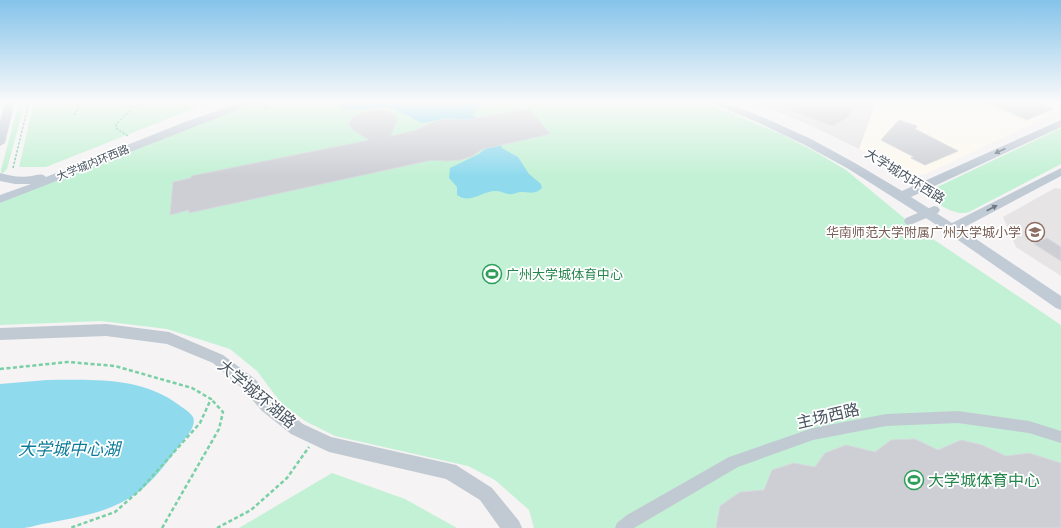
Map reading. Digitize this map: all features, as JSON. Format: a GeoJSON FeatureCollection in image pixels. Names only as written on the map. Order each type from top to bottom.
{"type":"FeatureCollection","features":[{"type":"Feature","properties":{"kind":"main road"},"geometry":{"type":"LineString","coordinates":[[0,143],[4,127]]}},
{"type":"Feature","properties":{"kind":"main road","name":"大学城内环西路"},"geometry":{"type":"LineString","coordinates":[[0,194],[49,176],[170,127]]}},
{"type":"Feature","properties":{"kind":"main road","name":"大学城内环西路"},"geometry":{"type":"LineString","coordinates":[[0,199],[184,127]]}},
{"type":"Feature","properties":{"kind":"main road","name":"大学城内环西路"},"geometry":{"type":"LineString","coordinates":[[775,127],[805,140],[906,195]]}},
{"type":"Feature","properties":{"kind":"main road","name":"大学城内环西路"},"geometry":{"type":"LineString","coordinates":[[786,127],[810,137],[870,170],[906,195]]}},
{"type":"Feature","properties":{"kind":"main road"},"geometry":{"type":"LineString","coordinates":[[906,195],[1053,127]]}},
{"type":"Feature","properties":{"kind":"main road"},"geometry":{"type":"LineString","coordinates":[[954,227],[1061,171]]}},
{"type":"Feature","properties":{"kind":"main road"},"geometry":{"type":"LineString","coordinates":[[0,177],[18,180],[49,176]]}},
{"type":"Feature","properties":{"kind":"main road"},"geometry":{"type":"LineString","coordinates":[[906,195],[1061,294]]}},
{"type":"Feature","properties":{"kind":"main road"},"geometry":{"type":"LineString","coordinates":[[954,227],[1061,304]]}},
{"type":"Feature","properties":{"kind":"street"},"geometry":{"type":"LineString","coordinates":[[910,221],[930,211]]}},
{"type":"Feature","properties":{"kind":"street","name":"大学城环湖路"},"geometry":{"type":"LineString","coordinates":[[0,334],[106,330],[169,338],[218,359],[249,384],[268,406],[297,428],[316,438],[329,444],[450,471],[486,494],[512,528]]}},
{"type":"Feature","properties":{"kind":"street","name":"主场西路"},"geometry":{"type":"LineString","coordinates":[[622,528],[632,520],[734,462],[813,434],[886,420],[958,417],[1029,427],[1061,437]]}},
{"type":"Feature","properties":{"kind":"path"},"geometry":{"type":"LineString","coordinates":[[12,168],[23,127]]}},
{"type":"Feature","properties":{"kind":"path"},"geometry":{"type":"LineString","coordinates":[[115,127],[128,136]]}},
{"type":"Feature","properties":{"kind":"path"},"geometry":{"type":"LineString","coordinates":[[0,369],[68,362],[115,366],[192,388],[211,399],[223,412],[219,429],[162,528]]}},
{"type":"Feature","properties":{"kind":"path"},"geometry":{"type":"LineString","coordinates":[[70,528],[115,512],[140,490],[200,423],[211,399]]}},
{"type":"Feature","properties":{"kind":"path"},"geometry":{"type":"LineString","coordinates":[[217,528],[251,510],[287,478],[316,438]]}},
{"type":"Feature","properties":{"kind":"shaded area"},"geometry":{"type":"Polygon","coordinates":[[[813,127],[867,127],[859,149],[813,127]]]}},
{"type":"Feature","properties":{"kind":"shaded area"},"geometry":{"type":"Polygon","coordinates":[[[867,127],[1026,127],[926,174],[917,175],[901,173],[859,149],[867,127]]]}},
{"type":"Feature","properties":{"kind":"shaded area","name":"华南师范大学附属广州大学城小学"},"geometry":{"type":"Polygon","coordinates":[[[1055,188],[1061,189],[1061,276],[1016,247],[1003,217],[1055,188]]]}},
{"type":"Feature","properties":{"kind":"green space"},"geometry":{"type":"Polygon","coordinates":[[[12,127],[18,127],[7,169],[2,174],[1,170],[12,127]]]}},
{"type":"Feature","properties":{"kind":"green space"},"geometry":{"type":"Polygon","coordinates":[[[28,127],[148,127],[46,167],[19,167],[28,127]]]}},
{"type":"Feature","properties":{"kind":"green space","name":"广州大学城体育中心"},"geometry":{"type":"Polygon","coordinates":[[[190,127],[763,127],[814,151],[846,170],[915,227],[1061,325],[1061,528],[534,528],[529,510],[495,480],[468,466],[335,436],[305,421],[281,403],[257,371],[230,349],[167,329],[101,321],[0,325],[0,202],[190,127]]]}},
{"type":"Feature","properties":{"kind":"green space"},"geometry":{"type":"Polygon","coordinates":[[[1061,128],[1061,164],[969,212],[959,213],[947,209],[928,195],[931,190],[1061,128]]]}},
{"type":"Feature","properties":{"kind":"green space"},"geometry":{"type":"Polygon","coordinates":[[[332,473],[405,499],[457,528],[239,528],[332,473]]]}},
{"type":"Feature","properties":{"kind":"water"},"geometry":{"type":"Polygon","coordinates":[[[474,127],[488,127],[497,138],[502,148],[518,157],[529,174],[541,184],[542,188],[529,193],[521,192],[506,194],[498,191],[492,191],[472,198],[462,198],[457,195],[457,187],[449,178],[450,168],[479,154],[487,147],[474,127]]]}},
{"type":"Feature","properties":{"kind":"water","name":"大学城中心湖"},"geometry":{"type":"Polygon","coordinates":[[[47,380],[98,380],[132,384],[164,396],[179,405],[193,417],[193,425],[187,436],[155,477],[137,493],[116,505],[83,516],[24,528],[0,528],[0,384],[47,380]]]}},
{"type":"Feature","properties":{"kind":"building"},"geometry":{"type":"Polygon","coordinates":[[[350,127],[395,127],[391,136],[417,130],[423,127],[544,127],[550,134],[483,149],[472,156],[460,160],[432,160],[189,213],[189,210],[170,215],[173,182],[191,178],[191,176],[369,140],[350,127]]]}},
{"type":"Feature","properties":{"kind":"building"},"geometry":{"type":"Polygon","coordinates":[[[893,127],[917,127],[915,129],[958,151],[925,165],[911,158],[914,157],[881,140],[893,127]]]}},
{"type":"Feature","properties":{"kind":"building"},"geometry":{"type":"Polygon","coordinates":[[[1047,238],[1061,247],[1061,261],[1034,244],[1047,238]]]}},
{"type":"Feature","properties":{"kind":"building","name":"大学城体育中心"},"geometry":{"type":"Polygon","coordinates":[[[915,439],[938,450],[961,440],[982,445],[1006,456],[1029,453],[1061,463],[1061,528],[716,528],[720,506],[740,492],[764,490],[772,470],[794,463],[815,467],[825,453],[846,445],[875,452],[891,440],[915,439]]]}},
{"type":"Feature","properties":{"kind":"place","name":"华南师范大学附属广州大学城小学"},"geometry":{"type":"Point","coordinates":[1035,232]}},
{"type":"Feature","properties":{"kind":"place","name":"广州大学城体育中心"},"geometry":{"type":"Point","coordinates":[492,274]}},
{"type":"Feature","properties":{"kind":"place","name":"大学城体育中心"},"geometry":{"type":"Point","coordinates":[914,480]}}]}
